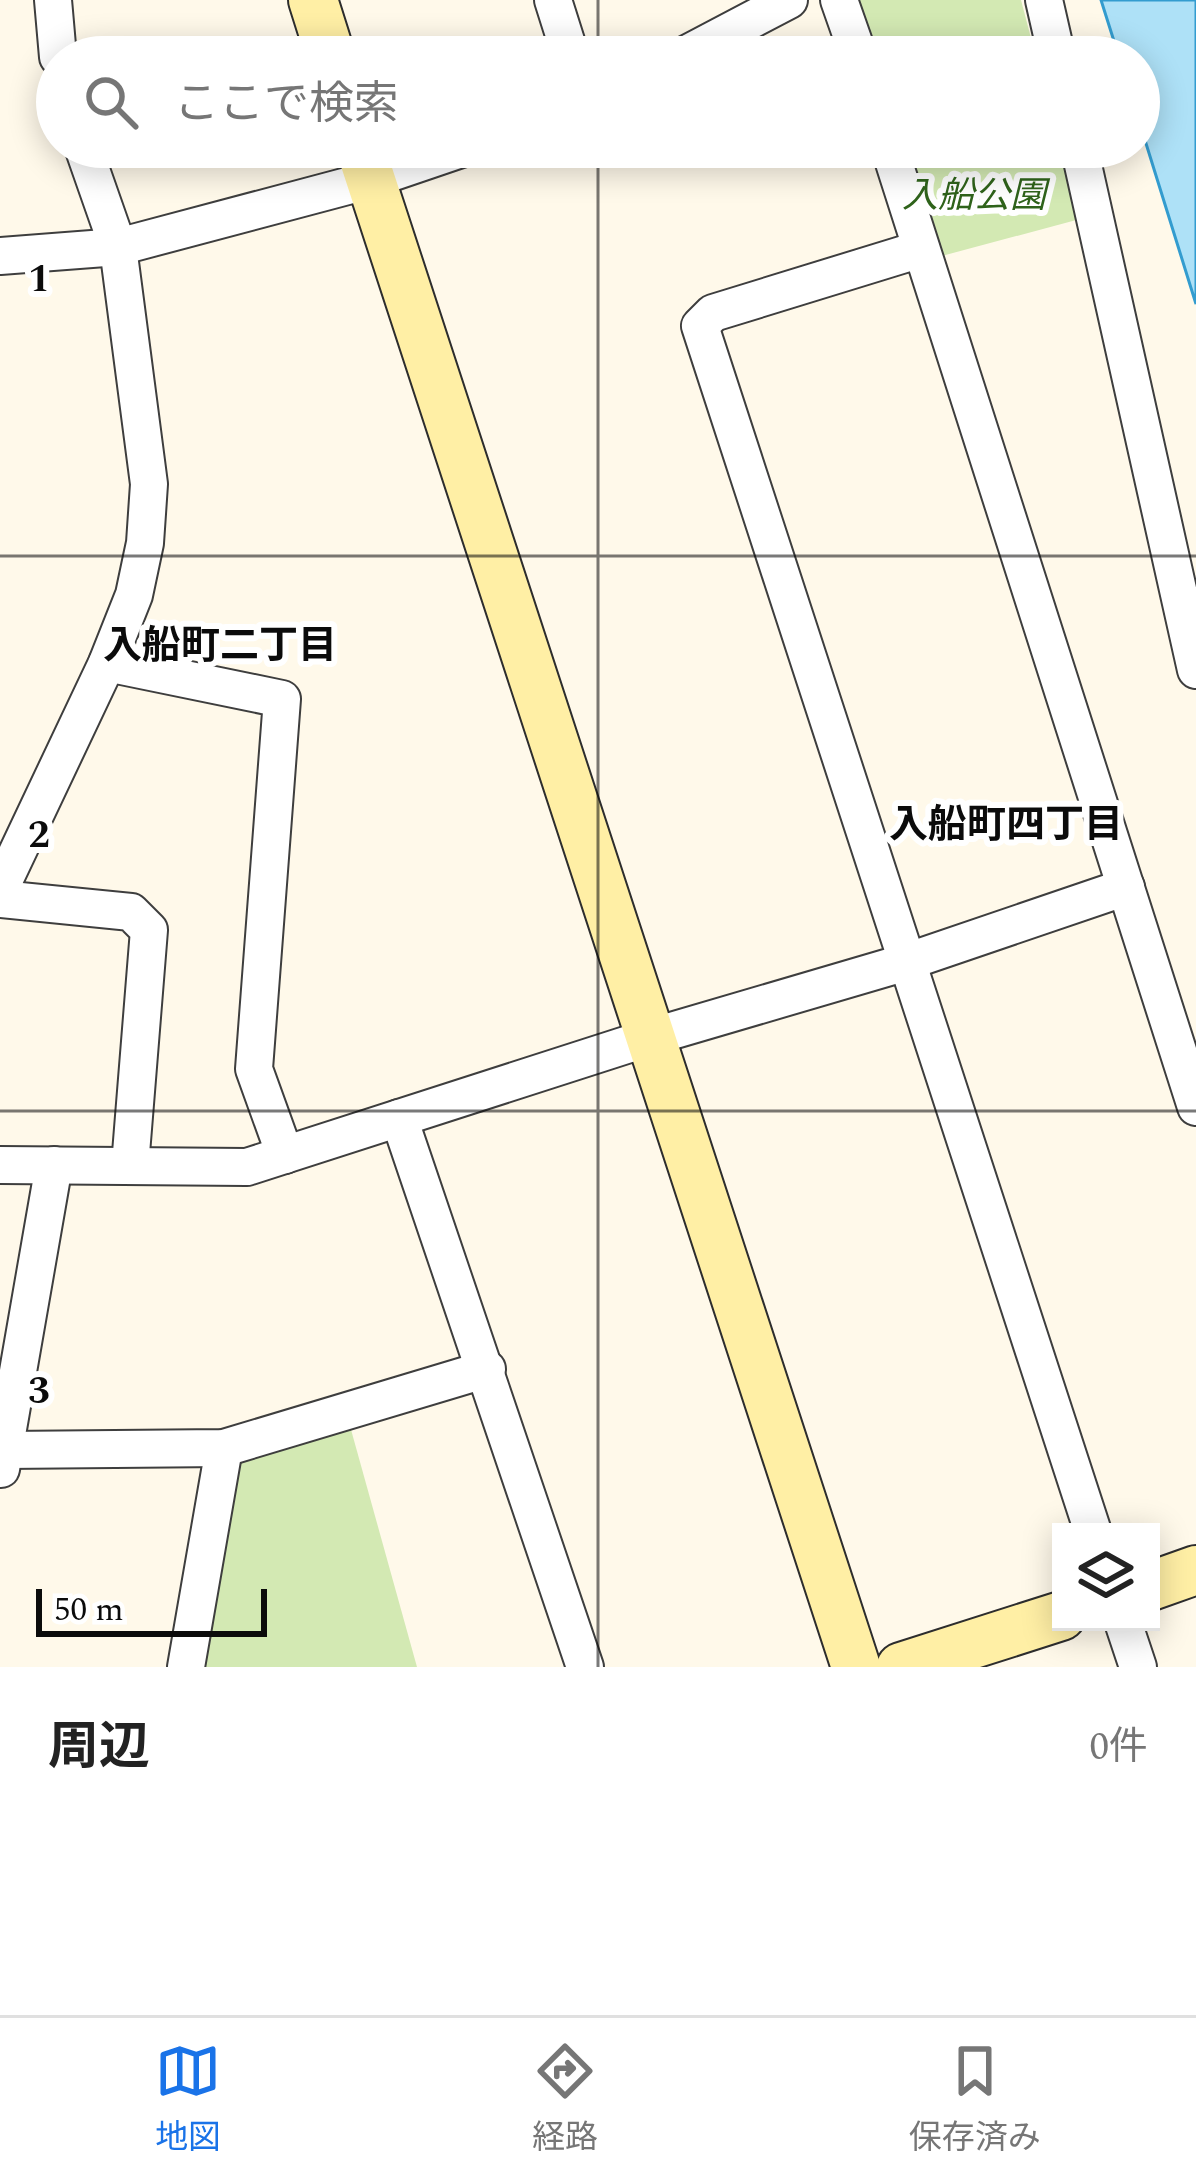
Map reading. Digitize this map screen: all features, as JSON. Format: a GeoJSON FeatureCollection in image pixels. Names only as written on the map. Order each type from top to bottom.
{"type":"FeatureCollection","features":[{"type":"Feature","properties":{"kind":"street"},"geometry":{"type":"LineString","coordinates":[[53,0],[56,36]]}},
{"type":"Feature","properties":{"kind":"street"},"geometry":{"type":"LineString","coordinates":[[313,0],[324,36]]}},
{"type":"Feature","properties":{"kind":"street"},"geometry":{"type":"LineString","coordinates":[[553,0],[564,36]]}},
{"type":"Feature","properties":{"kind":"street"},"geometry":{"type":"LineString","coordinates":[[721,36],[789,0]]}},
{"type":"Feature","properties":{"kind":"street"},"geometry":{"type":"LineString","coordinates":[[838,0],[851,36]]}},
{"type":"Feature","properties":{"kind":"street"},"geometry":{"type":"LineString","coordinates":[[1044,0],[1052,36]]}},
{"type":"Feature","properties":{"kind":"street"},"geometry":{"type":"LineString","coordinates":[[0,889],[107,663],[134,595],[149,484],[118,247],[90,168]]}},
{"type":"Feature","properties":{"kind":"street"},"geometry":{"type":"LineString","coordinates":[[0,256],[118,247],[353,168]]}},
{"type":"Feature","properties":{"kind":"street"},"geometry":{"type":"LineString","coordinates":[[366,168],[856,1667]]}},
{"type":"Feature","properties":{"kind":"street"},"geometry":{"type":"LineString","coordinates":[[896,168],[1196,1107]]}},
{"type":"Feature","properties":{"kind":"street"},"geometry":{"type":"LineString","coordinates":[[1084,168],[1196,670]]}},
{"type":"Feature","properties":{"kind":"street"},"geometry":{"type":"LineString","coordinates":[[921,249],[712,313],[700,326],[903,963],[1090,1523]]}},
{"type":"Feature","properties":{"kind":"street"},"geometry":{"type":"LineString","coordinates":[[107,663],[281,699],[254,1069],[285,1155]]}},
{"type":"Feature","properties":{"kind":"street"},"geometry":{"type":"LineString","coordinates":[[0,1165],[247,1167],[651,1036],[903,963],[1126,887]]}},
{"type":"Feature","properties":{"kind":"street"},"geometry":{"type":"LineString","coordinates":[[0,899],[131,912],[149,930],[130,1166]]}},
{"type":"Feature","properties":{"kind":"street"},"geometry":{"type":"LineString","coordinates":[[399,1118],[585,1667]]}},
{"type":"Feature","properties":{"kind":"street"},"geometry":{"type":"LineString","coordinates":[[54,1165],[2,1461],[224,1448],[487,1369]]}},
{"type":"Feature","properties":{"kind":"street"},"geometry":{"type":"LineString","coordinates":[[186,1667],[224,1448]]}},
{"type":"Feature","properties":{"kind":"street"},"geometry":{"type":"LineString","coordinates":[[1160,1583],[1196,1570]]}},
{"type":"Feature","properties":{"kind":"street"},"geometry":{"type":"LineString","coordinates":[[902,1667],[1052,1619]]}},
{"type":"Feature","properties":{"kind":"street"},"geometry":{"type":"LineString","coordinates":[[1126,1631],[1138,1667]]}},
{"type":"Feature","properties":{"kind":"green space"},"geometry":{"type":"Polygon","coordinates":[[[850,0],[1021,0],[1030,36],[863,36],[850,0]]]}},
{"type":"Feature","properties":{"kind":"green space","name":"入船公園"},"geometry":{"type":"Polygon","coordinates":[[[907,168],[1067,168],[1080,219],[938,257],[907,168]]]}},
{"type":"Feature","properties":{"kind":"green space"},"geometry":{"type":"Polygon","coordinates":[[[350,1426],[417,1667],[196,1667],[229,1463],[350,1426]]]}},
{"type":"Feature","properties":{"kind":"water"},"geometry":{"type":"Polygon","coordinates":[[[1101,0],[1196,0],[1196,304],[1154,168],[1160,168],[1160,36],[1112,36],[1101,0]]]}},
{"type":"Feature","properties":{"kind":"district","name":"入船町二丁目"},"geometry":{"type":"Point","coordinates":[220,646]}},
{"type":"Feature","properties":{"kind":"district","name":"入船町四丁目"},"geometry":{"type":"Point","coordinates":[1006,825]}}]}
